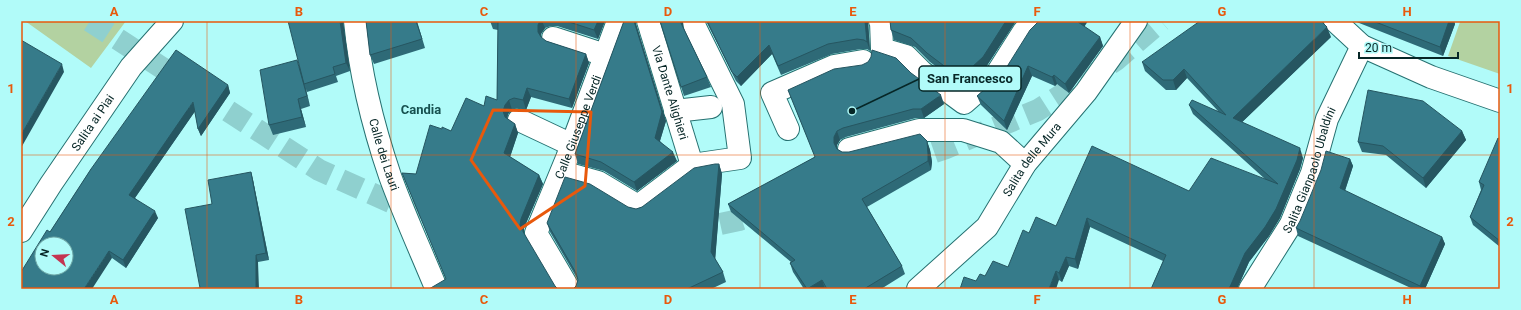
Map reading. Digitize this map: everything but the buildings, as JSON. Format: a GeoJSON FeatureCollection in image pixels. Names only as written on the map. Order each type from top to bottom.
{"type":"FeatureCollection","features":[{"type":"Feature","properties":{"kind":"street","name":"Salita ai Piai"},"geometry":{"type":"LineString","coordinates":[[21,231],[131,66],[172,21]]}},
{"type":"Feature","properties":{"kind":"street","name":"Calle dei Lauri"},"geometry":{"type":"LineString","coordinates":[[355,21],[357,43],[370,107],[388,168],[434,283]]}},
{"type":"Feature","properties":{"kind":"street","name":"Calle Giuseppe Verdi"},"geometry":{"type":"LineString","coordinates":[[569,289],[536,233],[562,172],[618,21]]}},
{"type":"Feature","properties":{"kind":"street","name":"Via Dante Alighieri"},"geometry":{"type":"LineString","coordinates":[[648,21],[692,165]]}},
{"type":"Feature","properties":{"kind":"street"},"geometry":{"type":"LineString","coordinates":[[562,172],[598,182],[638,206],[692,165],[740,158],[733,104],[695,27],[694,21]]}},
{"type":"Feature","properties":{"kind":"street"},"geometry":{"type":"LineString","coordinates":[[870,57],[882,22],[880,21]]}},
{"type":"Feature","properties":{"kind":"street"},"geometry":{"type":"LineString","coordinates":[[788,129],[772,93],[834,66],[870,57],[906,56],[922,72],[964,104],[996,75],[1024,30],[1034,21]]}},
{"type":"Feature","properties":{"kind":"street","name":"Salita delle Mura"},"geometry":{"type":"LineString","coordinates":[[918,289],[987,226],[1025,164],[1086,92],[1136,21]]}},
{"type":"Feature","properties":{"kind":"street"},"geometry":{"type":"LineString","coordinates":[[1339,24],[1362,46],[1432,77],[1500,101]]}},
{"type":"Feature","properties":{"kind":"street"},"geometry":{"type":"LineString","coordinates":[[553,38],[605,55]]}},
{"type":"Feature","properties":{"kind":"street","name":"Salita Gianpaolo Ubaldini"},"geometry":{"type":"LineString","coordinates":[[1250,289],[1291,224],[1312,173],[1327,119],[1362,46]]}},
{"type":"Feature","properties":{"kind":"street"},"geometry":{"type":"LineString","coordinates":[[675,111],[711,107]]}},
{"type":"Feature","properties":{"kind":"street"},"geometry":{"type":"LineString","coordinates":[[519,120],[572,145]]}},
{"type":"Feature","properties":{"kind":"street"},"geometry":{"type":"LineString","coordinates":[[850,149],[919,130],[963,130],[1001,142],[1025,164]]}},
{"type":"Feature","properties":{"kind":"highlighted area"},"geometry":{"type":"Polygon","coordinates":[[[493,110],[591,112],[585,186],[520,229],[471,160],[493,110]]]}},
{"type":"Feature","properties":{"kind":"green space"},"geometry":{"type":"Polygon","coordinates":[[[25,21],[126,21],[91,68],[25,21]]]}},
{"type":"Feature","properties":{"kind":"green space"},"geometry":{"type":"Polygon","coordinates":[[[1458,21],[1500,21],[1500,74],[1448,56],[1460,22],[1458,21]]]}},
{"type":"Feature","properties":{"kind":"tunnel"},"geometry":{"type":"LineString","coordinates":[[90,21],[319,170],[422,216],[448,222]]}},
{"type":"Feature","properties":{"kind":"tunnel"},"geometry":{"type":"LineString","coordinates":[[903,163],[946,148],[1038,110],[1116,60],[1161,21]]}},
{"type":"Feature","properties":{"kind":"tunnel"},"geometry":{"type":"LineString","coordinates":[[688,231],[739,220],[769,210]]}},
{"type":"Feature","properties":{"kind":"place","name":"San Francesco"},"geometry":{"type":"Point","coordinates":[852,111]}},
{"type":"Feature","properties":{"kind":"district","name":"Candia"},"geometry":{"type":"Point","coordinates":[421,109]}}]}
